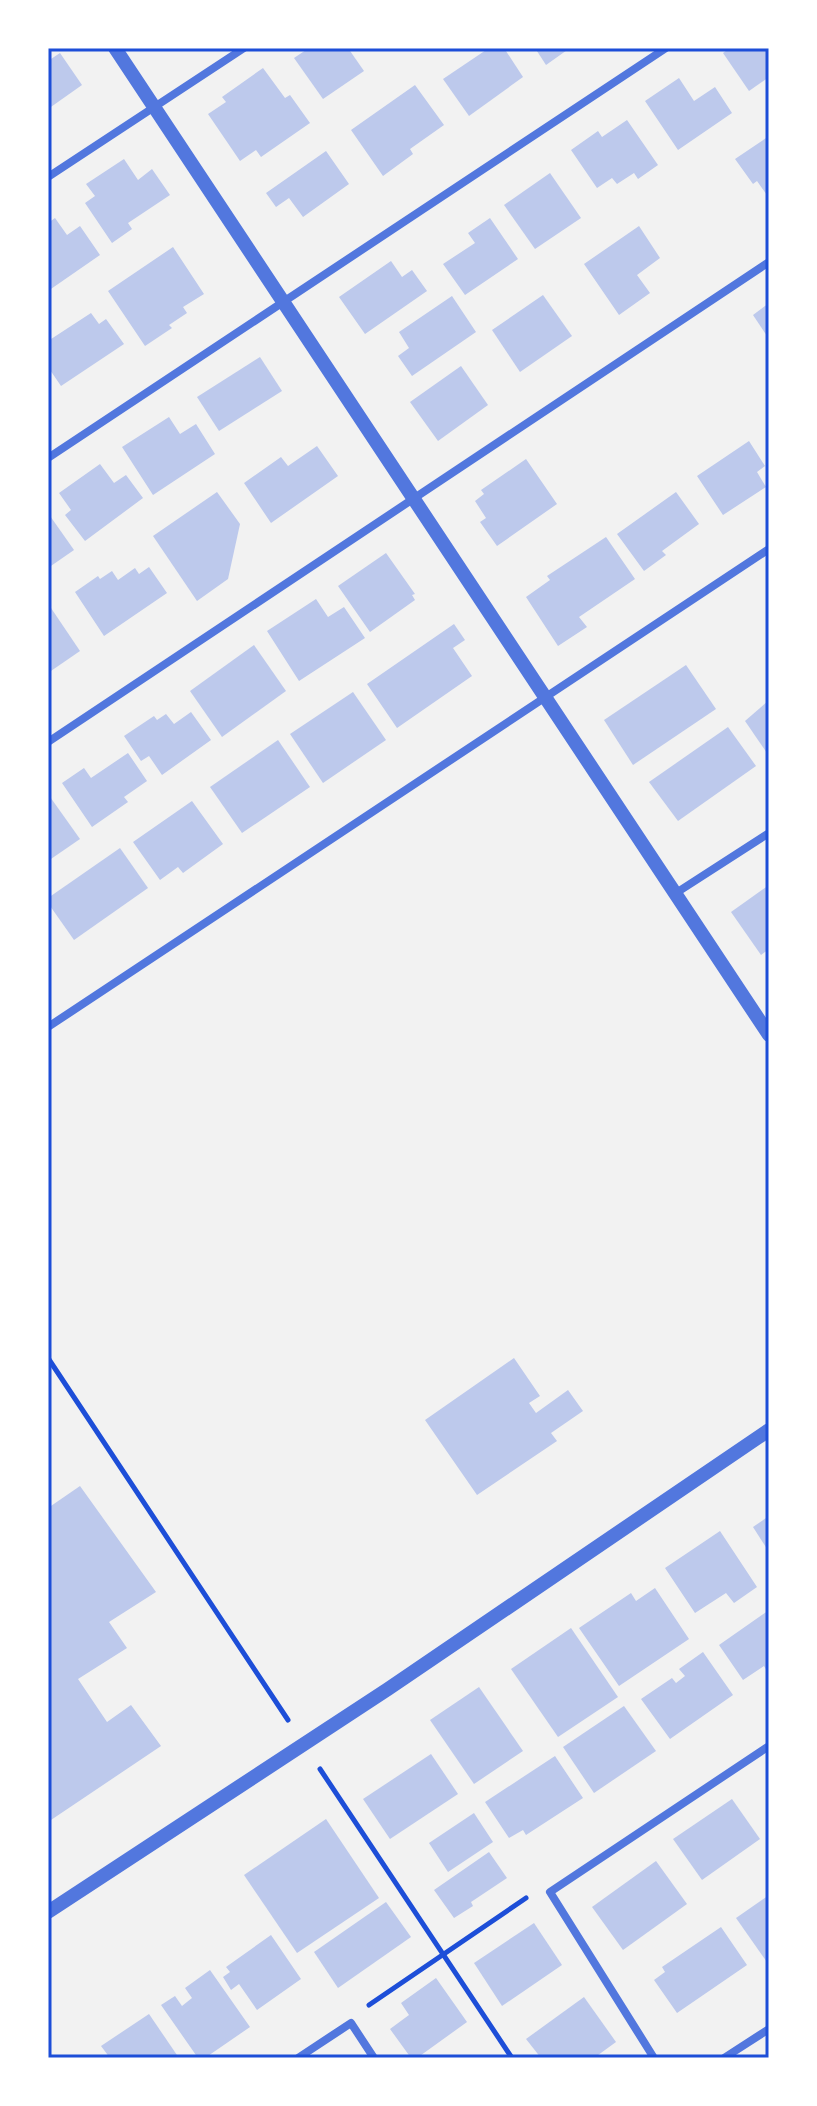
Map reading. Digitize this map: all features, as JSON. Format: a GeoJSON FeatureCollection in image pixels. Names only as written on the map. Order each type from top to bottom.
{"type":"FeatureCollection","features":[{"type":"Feature","properties":{"kind":"street"},"geometry":{"type":"LineString","coordinates":[[115,48],[769,1035]]}},
{"type":"Feature","properties":{"kind":"street"},"geometry":{"type":"LineString","coordinates":[[48,177],[244,48]]}},
{"type":"Feature","properties":{"kind":"street"},"geometry":{"type":"LineString","coordinates":[[48,458],[666,48]]}},
{"type":"Feature","properties":{"kind":"street"},"geometry":{"type":"LineString","coordinates":[[48,742],[769,262]]}},
{"type":"Feature","properties":{"kind":"street"},"geometry":{"type":"LineString","coordinates":[[48,1027],[769,549]]}},
{"type":"Feature","properties":{"kind":"street"},"geometry":{"type":"LineString","coordinates":[[676,893],[769,833]]}},
{"type":"Feature","properties":{"kind":"street"},"geometry":{"type":"LineString","coordinates":[[48,1912],[388,1689],[769,1430]]}},
{"type":"Feature","properties":{"kind":"street"},"geometry":{"type":"LineString","coordinates":[[654,2058],[550,1892],[769,1746]]}},
{"type":"Feature","properties":{"kind":"street"},"geometry":{"type":"LineString","coordinates":[[298,2058],[351,2023],[374,2058]]}},
{"type":"Feature","properties":{"kind":"street"},"geometry":{"type":"LineString","coordinates":[[724,2058],[769,2029]]}},
{"type":"Feature","properties":{"kind":"path"},"geometry":{"type":"LineString","coordinates":[[48,1358],[512,2058]]}},
{"type":"Feature","properties":{"kind":"path"},"geometry":{"type":"LineString","coordinates":[[351,2023],[360,2011],[532,1895],[550,1892]]}},
{"type":"Feature","properties":{"kind":"building"},"geometry":{"type":"Polygon","coordinates":[[[309,48],[348,48],[364,71],[323,99],[294,58],[309,48]]]}},
{"type":"Feature","properties":{"kind":"building"},"geometry":{"type":"Polygon","coordinates":[[[489,48],[504,48],[523,77],[469,116],[443,79],[489,48]]]}},
{"type":"Feature","properties":{"kind":"building"},"geometry":{"type":"Polygon","coordinates":[[[535,48],[570,48],[546,65],[535,48]]]}},
{"type":"Feature","properties":{"kind":"building"},"geometry":{"type":"Polygon","coordinates":[[[730,48],[769,48],[769,77],[749,91],[723,53],[730,48]]]}},
{"type":"Feature","properties":{"kind":"building"},"geometry":{"type":"Polygon","coordinates":[[[60,53],[82,85],[48,109],[48,61],[60,53]]]}},
{"type":"Feature","properties":{"kind":"building"},"geometry":{"type":"Polygon","coordinates":[[[263,68],[285,98],[290,95],[310,123],[261,157],[256,150],[240,161],[208,114],[226,102],[222,97],[263,68]]]}},
{"type":"Feature","properties":{"kind":"building"},"geometry":{"type":"Polygon","coordinates":[[[679,78],[694,101],[715,87],[732,113],[678,150],[645,101],[679,78]]]}},
{"type":"Feature","properties":{"kind":"building"},"geometry":{"type":"Polygon","coordinates":[[[415,85],[444,125],[410,149],[413,154],[383,176],[351,130],[415,85]]]}},
{"type":"Feature","properties":{"kind":"building"},"geometry":{"type":"Polygon","coordinates":[[[627,120],[658,165],[638,179],[634,173],[617,184],[612,178],[597,188],[571,150],[598,131],[602,137],[627,120]]]}},
{"type":"Feature","properties":{"kind":"building"},"geometry":{"type":"Polygon","coordinates":[[[769,136],[769,198],[757,181],[753,184],[735,159],[769,136]]]}},
{"type":"Feature","properties":{"kind":"building"},"geometry":{"type":"Polygon","coordinates":[[[326,151],[349,184],[303,217],[289,198],[276,207],[266,193],[326,151]]]}},
{"type":"Feature","properties":{"kind":"building"},"geometry":{"type":"Polygon","coordinates":[[[124,159],[138,180],[152,169],[170,195],[128,223],[132,229],[112,243],[85,203],[95,196],[86,184],[124,159]]]}},
{"type":"Feature","properties":{"kind":"building"},"geometry":{"type":"Polygon","coordinates":[[[550,173],[581,218],[535,249],[504,205],[550,173]]]}},
{"type":"Feature","properties":{"kind":"building"},"geometry":{"type":"Polygon","coordinates":[[[55,218],[67,235],[80,226],[100,255],[48,291],[48,223],[55,218]]]}},
{"type":"Feature","properties":{"kind":"building"},"geometry":{"type":"Polygon","coordinates":[[[490,218],[518,259],[465,295],[443,264],[475,243],[468,233],[490,218]]]}},
{"type":"Feature","properties":{"kind":"building"},"geometry":{"type":"Polygon","coordinates":[[[639,226],[660,258],[637,275],[650,293],[619,315],[584,264],[639,226]]]}},
{"type":"Feature","properties":{"kind":"building"},"geometry":{"type":"Polygon","coordinates":[[[173,247],[204,294],[183,307],[187,313],[169,325],[172,328],[145,346],[108,291],[173,247]]]}},
{"type":"Feature","properties":{"kind":"building"},"geometry":{"type":"Polygon","coordinates":[[[391,261],[402,277],[412,270],[427,291],[365,334],[339,297],[391,261]]]}},
{"type":"Feature","properties":{"kind":"building"},"geometry":{"type":"Polygon","coordinates":[[[543,295],[572,336],[520,372],[492,330],[543,295]]]}},
{"type":"Feature","properties":{"kind":"building"},"geometry":{"type":"Polygon","coordinates":[[[452,296],[476,332],[412,376],[398,356],[409,348],[399,332],[452,296]]]}},
{"type":"Feature","properties":{"kind":"building"},"geometry":{"type":"Polygon","coordinates":[[[769,303],[769,339],[753,315],[769,303]]]}},
{"type":"Feature","properties":{"kind":"building"},"geometry":{"type":"Polygon","coordinates":[[[91,313],[99,324],[106,319],[124,344],[61,386],[48,367],[48,341],[91,313]]]}},
{"type":"Feature","properties":{"kind":"building"},"geometry":{"type":"Polygon","coordinates":[[[260,357],[282,391],[219,431],[197,397],[260,357]]]}},
{"type":"Feature","properties":{"kind":"building"},"geometry":{"type":"Polygon","coordinates":[[[461,366],[488,405],[438,441],[410,402],[461,366]]]}},
{"type":"Feature","properties":{"kind":"building"},"geometry":{"type":"Polygon","coordinates":[[[169,417],[180,434],[196,424],[215,454],[153,495],[122,447],[169,417]]]}},
{"type":"Feature","properties":{"kind":"building"},"geometry":{"type":"Polygon","coordinates":[[[749,441],[765,466],[757,472],[766,487],[723,515],[697,476],[749,441]]]}},
{"type":"Feature","properties":{"kind":"building"},"geometry":{"type":"Polygon","coordinates":[[[317,446],[338,476],[271,523],[244,483],[281,457],[288,466],[317,446]]]}},
{"type":"Feature","properties":{"kind":"building"},"geometry":{"type":"Polygon","coordinates":[[[526,459],[557,504],[497,546],[480,522],[486,518],[475,501],[484,494],[481,490],[526,459]]]}},
{"type":"Feature","properties":{"kind":"building"},"geometry":{"type":"Polygon","coordinates":[[[100,464],[114,483],[126,475],[143,498],[85,541],[65,515],[71,510],[59,493],[100,464]]]}},
{"type":"Feature","properties":{"kind":"building"},"geometry":{"type":"Polygon","coordinates":[[[217,492],[240,524],[228,579],[197,601],[153,536],[217,492]]]}},
{"type":"Feature","properties":{"kind":"building"},"geometry":{"type":"Polygon","coordinates":[[[676,492],[699,524],[662,551],[666,555],[644,571],[617,534],[676,492]]]}},
{"type":"Feature","properties":{"kind":"building"},"geometry":{"type":"Polygon","coordinates":[[[48,513],[74,550],[48,568],[48,513]]]}},
{"type":"Feature","properties":{"kind":"building"},"geometry":{"type":"Polygon","coordinates":[[[606,537],[635,579],[579,617],[587,627],[558,646],[526,597],[550,580],[547,576],[606,537]]]}},
{"type":"Feature","properties":{"kind":"building"},"geometry":{"type":"Polygon","coordinates":[[[386,553],[415,594],[412,595],[415,600],[370,632],[338,586],[386,553]]]}},
{"type":"Feature","properties":{"kind":"building"},"geometry":{"type":"Polygon","coordinates":[[[149,567],[167,593],[104,636],[75,592],[98,576],[100,579],[112,571],[118,580],[135,568],[139,574],[149,567]]]}},
{"type":"Feature","properties":{"kind":"building"},"geometry":{"type":"Polygon","coordinates":[[[316,599],[328,617],[344,607],[365,638],[299,681],[267,631],[316,599]]]}},
{"type":"Feature","properties":{"kind":"building"},"geometry":{"type":"Polygon","coordinates":[[[51,608],[80,651],[48,673],[48,610],[51,608]]]}},
{"type":"Feature","properties":{"kind":"building"},"geometry":{"type":"Polygon","coordinates":[[[454,624],[465,640],[453,648],[472,676],[397,728],[367,684],[454,624]]]}},
{"type":"Feature","properties":{"kind":"building"},"geometry":{"type":"Polygon","coordinates":[[[254,645],[286,691],[222,737],[190,691],[254,645]]]}},
{"type":"Feature","properties":{"kind":"building"},"geometry":{"type":"Polygon","coordinates":[[[686,665],[716,709],[633,765],[604,720],[686,665]]]}},
{"type":"Feature","properties":{"kind":"building"},"geometry":{"type":"Polygon","coordinates":[[[353,692],[386,740],[323,783],[290,734],[353,692]]]}},
{"type":"Feature","properties":{"kind":"building"},"geometry":{"type":"Polygon","coordinates":[[[769,700],[769,756],[745,721],[769,700]]]}},
{"type":"Feature","properties":{"kind":"building"},"geometry":{"type":"Polygon","coordinates":[[[191,712],[211,740],[162,775],[149,756],[141,761],[124,736],[154,716],[157,720],[166,714],[174,724],[191,712]]]}},
{"type":"Feature","properties":{"kind":"building"},"geometry":{"type":"Polygon","coordinates":[[[728,727],[756,766],[678,821],[649,782],[728,727]]]}},
{"type":"Feature","properties":{"kind":"building"},"geometry":{"type":"Polygon","coordinates":[[[278,740],[310,787],[242,833],[210,787],[278,740]]]}},
{"type":"Feature","properties":{"kind":"building"},"geometry":{"type":"Polygon","coordinates":[[[128,753],[147,781],[124,797],[128,802],[92,827],[62,783],[84,768],[91,778],[128,753]]]}},
{"type":"Feature","properties":{"kind":"building"},"geometry":{"type":"Polygon","coordinates":[[[48,794],[80,839],[48,861],[48,794]]]}},
{"type":"Feature","properties":{"kind":"building"},"geometry":{"type":"Polygon","coordinates":[[[192,801],[223,844],[183,873],[178,867],[160,880],[133,842],[192,801]]]}},
{"type":"Feature","properties":{"kind":"building"},"geometry":{"type":"Polygon","coordinates":[[[120,848],[148,888],[74,940],[48,903],[48,898],[120,848]]]}},
{"type":"Feature","properties":{"kind":"building"},"geometry":{"type":"Polygon","coordinates":[[[769,885],[769,949],[761,955],[731,912],[769,885]]]}},
{"type":"Feature","properties":{"kind":"building"},"geometry":{"type":"Polygon","coordinates":[[[514,1358],[540,1396],[529,1403],[536,1413],[568,1390],[583,1411],[551,1433],[557,1441],[477,1495],[425,1420],[514,1358]]]}},
{"type":"Feature","properties":{"kind":"building"},"geometry":{"type":"Polygon","coordinates":[[[80,1486],[156,1592],[109,1622],[127,1648],[78,1679],[107,1722],[131,1705],[161,1746],[48,1822],[48,1508],[80,1486]]]}},
{"type":"Feature","properties":{"kind":"building"},"geometry":{"type":"Polygon","coordinates":[[[769,1516],[769,1552],[753,1527],[769,1516]]]}},
{"type":"Feature","properties":{"kind":"building"},"geometry":{"type":"Polygon","coordinates":[[[720,1531],[757,1587],[734,1603],[726,1593],[695,1613],[665,1568],[720,1531]]]}},
{"type":"Feature","properties":{"kind":"building"},"geometry":{"type":"Polygon","coordinates":[[[655,1588],[689,1639],[619,1686],[579,1628],[631,1593],[636,1601],[655,1588]]]}},
{"type":"Feature","properties":{"kind":"building"},"geometry":{"type":"Polygon","coordinates":[[[769,1610],[769,1670],[764,1666],[743,1680],[719,1645],[769,1610]]]}},
{"type":"Feature","properties":{"kind":"building"},"geometry":{"type":"Polygon","coordinates":[[[571,1628],[618,1697],[558,1737],[511,1669],[571,1628]]]}},
{"type":"Feature","properties":{"kind":"building"},"geometry":{"type":"Polygon","coordinates":[[[703,1652],[733,1695],[670,1739],[641,1699],[672,1678],[676,1683],[685,1676],[679,1669],[703,1652]]]}},
{"type":"Feature","properties":{"kind":"building"},"geometry":{"type":"Polygon","coordinates":[[[479,1687],[523,1751],[474,1784],[430,1720],[479,1687]]]}},
{"type":"Feature","properties":{"kind":"building"},"geometry":{"type":"Polygon","coordinates":[[[624,1706],[656,1751],[594,1793],[563,1747],[624,1706]]]}},
{"type":"Feature","properties":{"kind":"building"},"geometry":{"type":"Polygon","coordinates":[[[431,1754],[458,1794],[390,1839],[363,1799],[431,1754]]]}},
{"type":"Feature","properties":{"kind":"building"},"geometry":{"type":"Polygon","coordinates":[[[555,1756],[583,1798],[526,1835],[523,1830],[509,1838],[485,1802],[555,1756]]]}},
{"type":"Feature","properties":{"kind":"building"},"geometry":{"type":"Polygon","coordinates":[[[732,1799],[760,1839],[702,1880],[673,1839],[732,1799]]]}},
{"type":"Feature","properties":{"kind":"building"},"geometry":{"type":"Polygon","coordinates":[[[474,1813],[493,1842],[448,1872],[429,1843],[474,1813]]]}},
{"type":"Feature","properties":{"kind":"building"},"geometry":{"type":"Polygon","coordinates":[[[326,1819],[379,1898],[297,1953],[244,1875],[326,1819]]]}},
{"type":"Feature","properties":{"kind":"building"},"geometry":{"type":"Polygon","coordinates":[[[489,1852],[507,1878],[471,1902],[473,1906],[454,1918],[434,1890],[489,1852]]]}},
{"type":"Feature","properties":{"kind":"building"},"geometry":{"type":"Polygon","coordinates":[[[656,1861],[687,1904],[623,1950],[592,1907],[656,1861]]]}},
{"type":"Feature","properties":{"kind":"building"},"geometry":{"type":"Polygon","coordinates":[[[769,1895],[769,1965],[736,1918],[769,1895]]]}},
{"type":"Feature","properties":{"kind":"building"},"geometry":{"type":"Polygon","coordinates":[[[386,1902],[411,1937],[338,1988],[314,1952],[386,1902]]]}},
{"type":"Feature","properties":{"kind":"building"},"geometry":{"type":"Polygon","coordinates":[[[534,1923],[562,1965],[502,2006],[474,1963],[534,1923]]]}},
{"type":"Feature","properties":{"kind":"building"},"geometry":{"type":"Polygon","coordinates":[[[721,1927],[747,1965],[677,2013],[654,1980],[665,1972],[662,1967],[721,1927]]]}},
{"type":"Feature","properties":{"kind":"building"},"geometry":{"type":"Polygon","coordinates":[[[271,1935],[301,1979],[257,2010],[239,1984],[231,1990],[223,1977],[230,1972],[226,1967],[271,1935]]]}},
{"type":"Feature","properties":{"kind":"building"},"geometry":{"type":"Polygon","coordinates":[[[210,1970],[250,2027],[205,2058],[198,2058],[161,2005],[175,1996],[182,2006],[192,1998],[185,1988],[210,1970]]]}},
{"type":"Feature","properties":{"kind":"building"},"geometry":{"type":"Polygon","coordinates":[[[436,1978],[467,2022],[417,2058],[411,2058],[390,2029],[409,2015],[401,2003],[436,1978]]]}},
{"type":"Feature","properties":{"kind":"building"},"geometry":{"type":"Polygon","coordinates":[[[584,1997],[616,2042],[594,2058],[541,2058],[526,2039],[584,1997]]]}},
{"type":"Feature","properties":{"kind":"building"},"geometry":{"type":"Polygon","coordinates":[[[149,2014],[179,2058],[110,2058],[101,2046],[149,2014]]]}}]}
